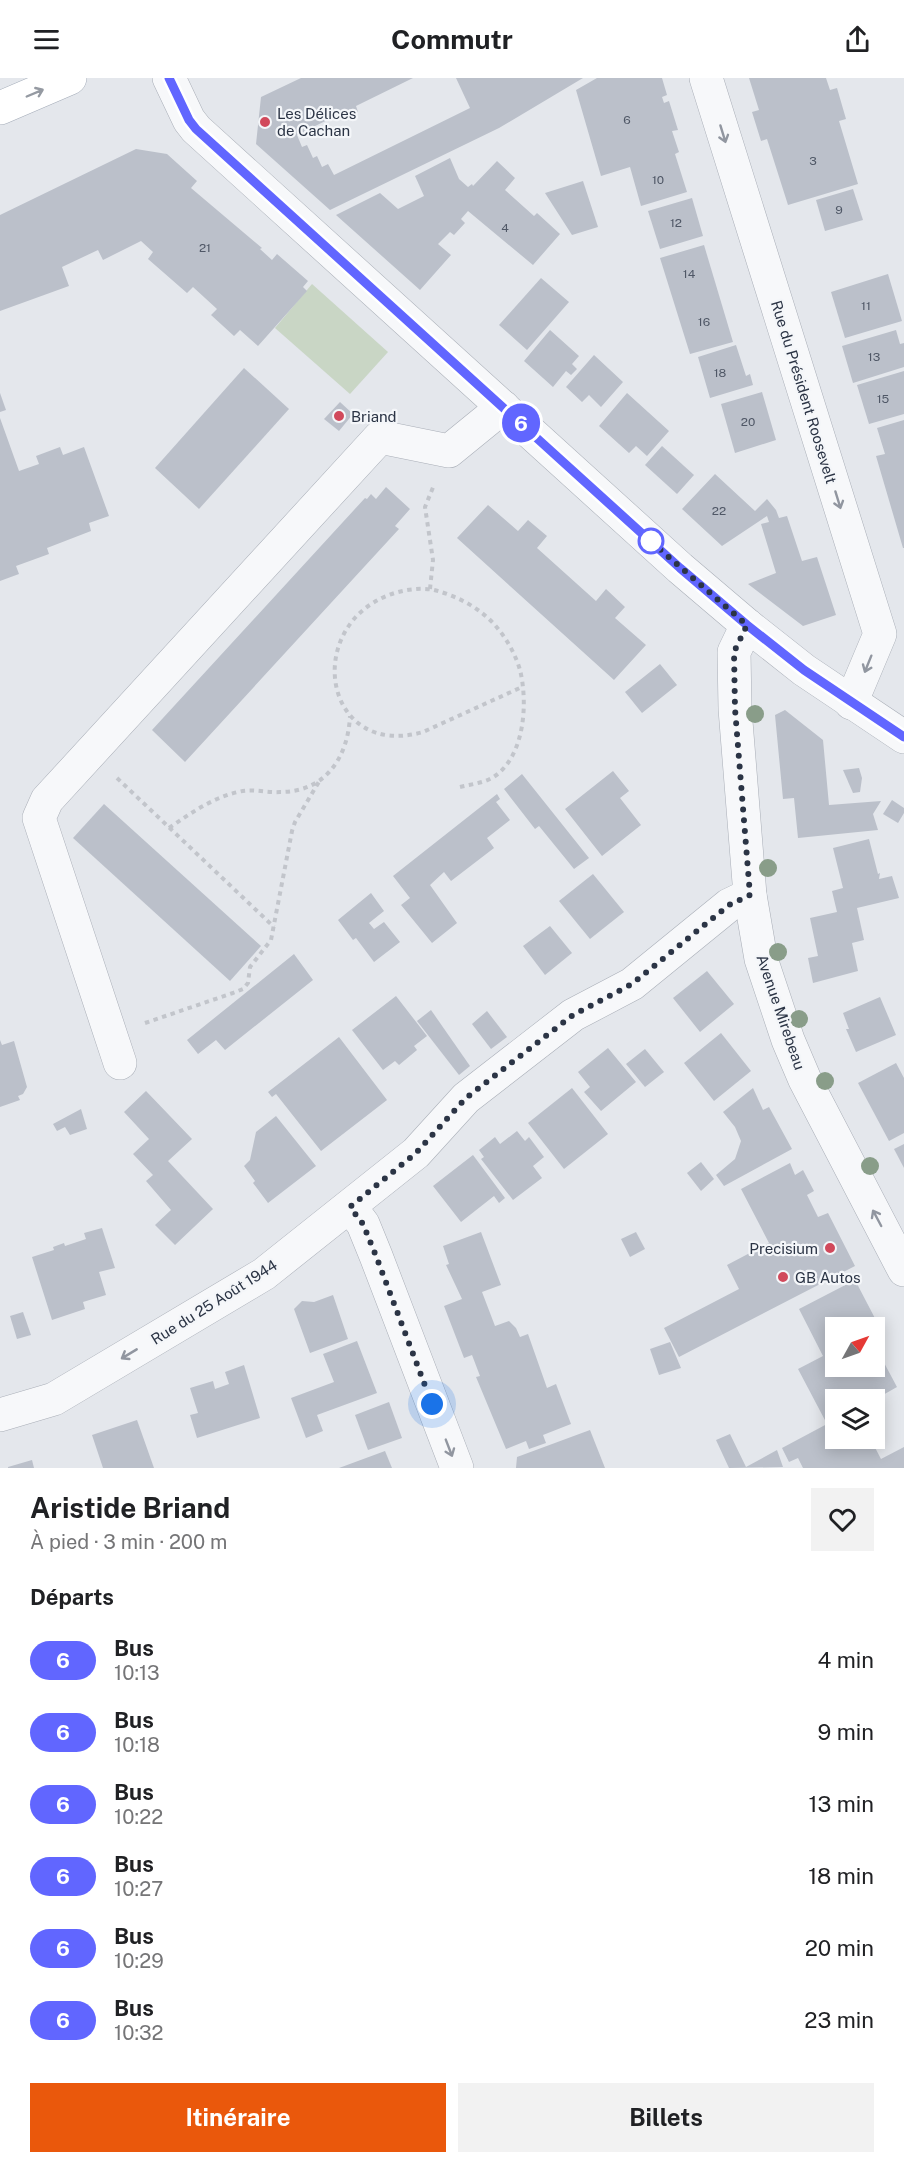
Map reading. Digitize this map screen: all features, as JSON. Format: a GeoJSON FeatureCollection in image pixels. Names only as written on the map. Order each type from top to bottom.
{"type":"FeatureCollection","features":[{"type":"Feature","properties":{"kind":"main road"},"geometry":{"type":"LineString","coordinates":[[0,108],[70,78]]}},
{"type":"Feature","properties":{"kind":"street"},"geometry":{"type":"LineString","coordinates":[[169,78],[189,120],[196,129],[680,568],[747,625],[851,703],[904,737]]}},
{"type":"Feature","properties":{"kind":"street","name":"Rue du Président Roosevelt"},"geometry":{"type":"LineString","coordinates":[[706,78],[880,634],[851,703]]}},
{"type":"Feature","properties":{"kind":"street"},"geometry":{"type":"LineString","coordinates":[[116,1049],[39,818],[47,800],[380,437],[449,451],[502,407]]}},
{"type":"Feature","properties":{"kind":"street","name":"Avenue Mirebeau"},"geometry":{"type":"LineString","coordinates":[[747,625],[734,652],[735,709],[750,895],[761,959],[788,1040],[805,1080],[904,1270]]}},
{"type":"Feature","properties":{"kind":"street","name":"Rue du 25 Août 1944"},"geometry":{"type":"LineString","coordinates":[[0,1415],[54,1399],[264,1274],[416,1153],[466,1098],[573,1015],[632,984],[729,905],[750,895]]}},
{"type":"Feature","properties":{"kind":"street"},"geometry":{"type":"LineString","coordinates":[[350,1207],[363,1224],[457,1468]]}},
{"type":"Feature","properties":{"kind":"path"},"geometry":{"type":"LineString","coordinates":[[430,589],[433,560],[425,507],[449,451]]}},
{"type":"Feature","properties":{"kind":"path"},"geometry":{"type":"LineString","coordinates":[[460,787],[494,777],[503,769],[518,741],[524,704],[522,687],[520,671],[516,659],[498,628],[470,605],[430,589],[409,590],[377,599],[352,620],[337,651],[334,670],[336,687],[340,700],[350,716],[376,734],[390,738],[406,737],[423,732],[522,687]]}},
{"type":"Feature","properties":{"kind":"path"},"geometry":{"type":"LineString","coordinates":[[169,828],[193,811],[231,794],[255,790],[280,792],[293,790],[320,780],[330,772],[346,746],[350,716]]}},
{"type":"Feature","properties":{"kind":"path"},"geometry":{"type":"LineString","coordinates":[[90,753],[274,927]]}},
{"type":"Feature","properties":{"kind":"path"},"geometry":{"type":"LineString","coordinates":[[116,1049],[243,989],[248,982],[250,967],[271,940],[292,831],[320,780]]}},
{"type":"Feature","properties":{"kind":"green space"},"geometry":{"type":"Polygon","coordinates":[[[312,284],[388,352],[350,394],[275,328],[312,284]]]}},
{"type":"Feature","properties":{"kind":"building"},"geometry":{"type":"Polygon","coordinates":[[[301,78],[413,78],[356,106],[358,112],[353,115],[350,109],[309,129],[312,134],[306,137],[303,132],[297,135],[302,147],[307,145],[313,158],[317,156],[322,167],[328,164],[334,175],[470,108],[456,78],[583,78],[499,128],[330,210],[256,144],[261,97],[301,78]]]}},
{"type":"Feature","properties":{"kind":"building"},"geometry":{"type":"Polygon","coordinates":[[[597,78],[662,78],[667,95],[662,97],[664,103],[669,101],[678,130],[672,131],[679,152],[675,154],[687,192],[641,206],[630,167],[601,176],[576,90],[597,78]]]}},
{"type":"Feature","properties":{"kind":"building"},"geometry":{"type":"Polygon","coordinates":[[[749,78],[826,78],[830,90],[837,88],[846,119],[839,121],[858,184],[788,205],[767,139],[761,141],[752,112],[759,110],[749,78]]]}},
{"type":"Feature","properties":{"kind":"building"},"geometry":{"type":"Polygon","coordinates":[[[136,149],[167,154],[197,181],[191,188],[262,248],[260,249],[272,260],[277,254],[308,281],[303,287],[307,291],[258,346],[240,330],[234,336],[211,315],[217,309],[193,287],[187,293],[148,259],[153,252],[141,241],[103,260],[98,250],[62,267],[69,286],[0,311],[0,215],[136,149]]]}},
{"type":"Feature","properties":{"kind":"building"},"geometry":{"type":"Polygon","coordinates":[[[450,158],[459,179],[468,187],[472,184],[473,186],[497,161],[515,178],[505,190],[534,216],[537,213],[560,234],[533,265],[468,211],[461,219],[465,223],[454,235],[450,232],[438,244],[451,255],[420,290],[336,215],[380,193],[398,209],[424,196],[415,176],[450,158]]]}},
{"type":"Feature","properties":{"kind":"building"},"geometry":{"type":"Polygon","coordinates":[[[583,181],[598,227],[572,235],[545,193],[583,181]]]}},
{"type":"Feature","properties":{"kind":"building"},"geometry":{"type":"Polygon","coordinates":[[[853,189],[863,220],[825,231],[816,200],[853,189]]]}},
{"type":"Feature","properties":{"kind":"building"},"geometry":{"type":"Polygon","coordinates":[[[692,198],[703,236],[660,249],[648,211],[692,198]]]}},
{"type":"Feature","properties":{"kind":"building"},"geometry":{"type":"Polygon","coordinates":[[[704,245],[733,342],[690,354],[660,258],[704,245]]]}},
{"type":"Feature","properties":{"kind":"building"},"geometry":{"type":"Polygon","coordinates":[[[888,274],[902,321],[845,338],[831,292],[888,274]]]}},
{"type":"Feature","properties":{"kind":"building"},"geometry":{"type":"Polygon","coordinates":[[[541,278],[569,302],[527,350],[499,325],[541,278]]]}},
{"type":"Feature","properties":{"kind":"building"},"geometry":{"type":"Polygon","coordinates":[[[550,330],[579,356],[572,364],[577,369],[571,375],[566,371],[553,387],[524,361],[550,330]]]}},
{"type":"Feature","properties":{"kind":"building"},"geometry":{"type":"Polygon","coordinates":[[[896,330],[900,344],[904,343],[904,367],[853,383],[842,346],[896,330]]]}},
{"type":"Feature","properties":{"kind":"building"},"geometry":{"type":"Polygon","coordinates":[[[736,345],[746,376],[750,374],[753,385],[710,398],[698,357],[736,345]]]}},
{"type":"Feature","properties":{"kind":"building"},"geometry":{"type":"Polygon","coordinates":[[[594,355],[623,382],[601,407],[589,395],[582,402],[566,387],[594,355]]]}},
{"type":"Feature","properties":{"kind":"building"},"geometry":{"type":"Polygon","coordinates":[[[244,368],[289,409],[199,509],[155,468],[244,368]]]}},
{"type":"Feature","properties":{"kind":"building"},"geometry":{"type":"Polygon","coordinates":[[[904,371],[904,414],[869,424],[857,385],[904,371]]]}},
{"type":"Feature","properties":{"kind":"building"},"geometry":{"type":"Polygon","coordinates":[[[762,392],[776,440],[735,453],[721,404],[762,392]]]}},
{"type":"Feature","properties":{"kind":"building"},"geometry":{"type":"Polygon","coordinates":[[[0,393],[6,410],[0,412],[0,393]]]}},
{"type":"Feature","properties":{"kind":"building"},"geometry":{"type":"Polygon","coordinates":[[[627,393],[669,431],[647,456],[636,446],[629,453],[599,426],[627,393]]]}},
{"type":"Feature","properties":{"kind":"building","name":"Briand"},"geometry":{"type":"Polygon","coordinates":[[[340,402],[353,414],[339,431],[324,419],[340,402]]]}},
{"type":"Feature","properties":{"kind":"building"},"geometry":{"type":"Polygon","coordinates":[[[0,418],[19,471],[39,464],[36,456],[60,447],[63,455],[84,447],[109,516],[89,523],[91,531],[47,548],[49,554],[16,566],[19,574],[0,581],[0,418]]]}},
{"type":"Feature","properties":{"kind":"building"},"geometry":{"type":"Polygon","coordinates":[[[904,420],[903,548],[876,456],[885,454],[877,428],[904,420]]]}},
{"type":"Feature","properties":{"kind":"building"},"geometry":{"type":"Polygon","coordinates":[[[662,446],[694,475],[677,494],[645,465],[662,446]]]}},
{"type":"Feature","properties":{"kind":"building"},"geometry":{"type":"Polygon","coordinates":[[[715,474],[755,511],[767,499],[779,518],[787,516],[802,561],[817,557],[836,615],[803,626],[748,584],[776,573],[761,524],[769,522],[767,516],[722,546],[682,509],[715,474]]]}},
{"type":"Feature","properties":{"kind":"building"},"geometry":{"type":"Polygon","coordinates":[[[386,487],[410,509],[395,526],[399,529],[185,762],[152,730],[365,498],[367,499],[371,494],[376,499],[386,487]]]}},
{"type":"Feature","properties":{"kind":"building"},"geometry":{"type":"Polygon","coordinates":[[[488,505],[518,531],[528,520],[547,536],[537,548],[596,601],[606,589],[625,607],[615,618],[646,645],[614,680],[457,538],[488,505]]]}},
{"type":"Feature","properties":{"kind":"building"},"geometry":{"type":"Polygon","coordinates":[[[660,664],[677,685],[642,713],[625,692],[660,664]]]}},
{"type":"Feature","properties":{"kind":"building"},"geometry":{"type":"Polygon","coordinates":[[[785,710],[823,740],[829,805],[881,801],[873,814],[878,830],[798,838],[794,798],[783,799],[775,715],[785,710]]]}},
{"type":"Feature","properties":{"kind":"building"},"geometry":{"type":"Polygon","coordinates":[[[859,768],[862,778],[860,792],[853,793],[843,770],[859,768]]]}},
{"type":"Feature","properties":{"kind":"building"},"geometry":{"type":"Polygon","coordinates":[[[613,771],[629,791],[620,798],[641,825],[602,856],[565,809],[613,771]]]}},
{"type":"Feature","properties":{"kind":"building"},"geometry":{"type":"Polygon","coordinates":[[[522,774],[589,858],[574,869],[539,826],[535,829],[504,789],[522,774]]]}},
{"type":"Feature","properties":{"kind":"building"},"geometry":{"type":"Polygon","coordinates":[[[497,794],[500,799],[496,802],[510,820],[487,838],[494,848],[451,881],[444,872],[430,885],[457,923],[432,943],[401,905],[410,898],[393,876],[497,794]]]}},
{"type":"Feature","properties":{"kind":"building"},"geometry":{"type":"Polygon","coordinates":[[[892,800],[904,808],[904,813],[898,823],[883,814],[892,800]]]}},
{"type":"Feature","properties":{"kind":"building"},"geometry":{"type":"Polygon","coordinates":[[[104,804],[261,946],[230,981],[73,838],[104,804]]]}},
{"type":"Feature","properties":{"kind":"building"},"geometry":{"type":"Polygon","coordinates":[[[869,839],[878,874],[880,873],[879,879],[892,876],[899,898],[857,908],[864,940],[852,943],[858,971],[813,983],[808,958],[818,956],[810,918],[837,912],[832,891],[843,888],[833,848],[869,839]]]}},
{"type":"Feature","properties":{"kind":"building"},"geometry":{"type":"Polygon","coordinates":[[[593,874],[624,912],[590,939],[559,901],[593,874]]]}},
{"type":"Feature","properties":{"kind":"building"},"geometry":{"type":"Polygon","coordinates":[[[371,893],[384,911],[369,923],[374,929],[384,922],[400,942],[374,962],[356,938],[353,940],[338,920],[371,893]]]}},
{"type":"Feature","properties":{"kind":"building"},"geometry":{"type":"Polygon","coordinates":[[[550,926],[572,953],[545,975],[523,946],[550,926]]]}},
{"type":"Feature","properties":{"kind":"building"},"geometry":{"type":"Polygon","coordinates":[[[294,954],[313,980],[225,1050],[216,1040],[198,1054],[187,1040],[294,954]]]}},
{"type":"Feature","properties":{"kind":"building"},"geometry":{"type":"Polygon","coordinates":[[[707,971],[734,1004],[700,1032],[673,998],[707,971]]]}},
{"type":"Feature","properties":{"kind":"building"},"geometry":{"type":"Polygon","coordinates":[[[396,996],[427,1036],[414,1046],[417,1050],[399,1065],[395,1061],[383,1070],[352,1030],[396,996]]]}},
{"type":"Feature","properties":{"kind":"building"},"geometry":{"type":"Polygon","coordinates":[[[880,997],[896,1035],[856,1052],[846,1029],[849,1029],[843,1013],[880,997]]]}},
{"type":"Feature","properties":{"kind":"building"},"geometry":{"type":"Polygon","coordinates":[[[431,1010],[470,1066],[459,1075],[417,1021],[431,1010]]]}},
{"type":"Feature","properties":{"kind":"building"},"geometry":{"type":"Polygon","coordinates":[[[487,1011],[507,1037],[491,1049],[472,1024],[487,1011]]]}},
{"type":"Feature","properties":{"kind":"building"},"geometry":{"type":"Polygon","coordinates":[[[721,1033],[751,1071],[714,1101],[684,1063],[721,1033]]]}},
{"type":"Feature","properties":{"kind":"building"},"geometry":{"type":"Polygon","coordinates":[[[339,1037],[387,1100],[321,1151],[276,1094],[272,1097],[268,1092],[339,1037]]]}},
{"type":"Feature","properties":{"kind":"building"},"geometry":{"type":"Polygon","coordinates":[[[0,1040],[2,1045],[14,1041],[27,1087],[23,1094],[18,1096],[20,1100],[0,1107],[0,1040]]]}},
{"type":"Feature","properties":{"kind":"building"},"geometry":{"type":"Polygon","coordinates":[[[608,1048],[636,1082],[601,1111],[584,1092],[590,1087],[578,1072],[608,1048]]]}},
{"type":"Feature","properties":{"kind":"building"},"geometry":{"type":"Polygon","coordinates":[[[645,1049],[664,1072],[645,1087],[626,1064],[645,1049]]]}},
{"type":"Feature","properties":{"kind":"building"},"geometry":{"type":"Polygon","coordinates":[[[896,1063],[904,1078],[904,1133],[889,1141],[858,1083],[896,1063]]]}},
{"type":"Feature","properties":{"kind":"building"},"geometry":{"type":"Polygon","coordinates":[[[572,1088],[608,1134],[564,1169],[528,1123],[572,1088]]]}},
{"type":"Feature","properties":{"kind":"building"},"geometry":{"type":"Polygon","coordinates":[[[753,1088],[763,1110],[769,1107],[792,1149],[724,1186],[716,1175],[735,1159],[741,1141],[735,1127],[723,1112],[753,1088]]]}},
{"type":"Feature","properties":{"kind":"building"},"geometry":{"type":"Polygon","coordinates":[[[146,1091],[192,1139],[168,1161],[213,1209],[175,1245],[155,1225],[171,1210],[146,1181],[153,1175],[133,1154],[149,1139],[124,1112],[146,1091]]]}},
{"type":"Feature","properties":{"kind":"building"},"geometry":{"type":"Polygon","coordinates":[[[81,1109],[87,1129],[70,1135],[65,1127],[57,1131],[53,1124],[81,1109]]]}},
{"type":"Feature","properties":{"kind":"building"},"geometry":{"type":"Polygon","coordinates":[[[276,1116],[316,1166],[268,1203],[244,1166],[250,1160],[256,1132],[276,1116]]]}},
{"type":"Feature","properties":{"kind":"building"},"geometry":{"type":"Polygon","coordinates":[[[517,1131],[525,1141],[529,1137],[544,1157],[533,1166],[542,1178],[513,1200],[481,1159],[484,1157],[479,1150],[495,1137],[500,1144],[517,1131]]]}},
{"type":"Feature","properties":{"kind":"building"},"geometry":{"type":"Polygon","coordinates":[[[904,1144],[904,1168],[894,1149],[904,1144]]]}},
{"type":"Feature","properties":{"kind":"building"},"geometry":{"type":"Polygon","coordinates":[[[473,1155],[505,1198],[499,1203],[494,1196],[461,1222],[433,1186],[473,1155]]]}},
{"type":"Feature","properties":{"kind":"building"},"geometry":{"type":"Polygon","coordinates":[[[701,1162],[714,1179],[701,1191],[687,1173],[701,1162]]]}},
{"type":"Feature","properties":{"kind":"building","name":"GB Autos"},"geometry":{"type":"Polygon","coordinates":[[[790,1163],[795,1175],[803,1170],[814,1191],[807,1195],[818,1217],[828,1213],[855,1266],[679,1357],[664,1328],[739,1289],[727,1265],[769,1243],[741,1189],[790,1163]]]}},
{"type":"Feature","properties":{"kind":"building"},"geometry":{"type":"Polygon","coordinates":[[[102,1228],[115,1268],[99,1272],[106,1295],[83,1302],[85,1309],[52,1320],[32,1257],[54,1250],[53,1247],[64,1243],[65,1246],[86,1239],[84,1233],[102,1228]]]}},
{"type":"Feature","properties":{"kind":"building"},"geometry":{"type":"Polygon","coordinates":[[[481,1232],[501,1285],[482,1292],[495,1326],[509,1321],[516,1328],[520,1337],[528,1334],[547,1388],[556,1384],[571,1424],[543,1435],[546,1443],[529,1449],[526,1441],[506,1449],[476,1377],[480,1376],[472,1355],[464,1358],[444,1306],[462,1299],[446,1265],[449,1264],[443,1246],[481,1232]]]}},
{"type":"Feature","properties":{"kind":"building"},"geometry":{"type":"Polygon","coordinates":[[[636,1232],[645,1249],[630,1257],[621,1239],[636,1232]]]}},
{"type":"Feature","properties":{"kind":"building"},"geometry":{"type":"Polygon","coordinates":[[[855,1280],[874,1317],[825,1317],[825,1377],[885,1377],[885,1365],[897,1387],[885,1394],[885,1389],[825,1389],[825,1420],[798,1369],[823,1356],[799,1309],[855,1280]]]}},
{"type":"Feature","properties":{"kind":"building"},"geometry":{"type":"Polygon","coordinates":[[[333,1295],[348,1339],[310,1353],[294,1309],[302,1301],[314,1302],[333,1295]]]}},
{"type":"Feature","properties":{"kind":"building"},"geometry":{"type":"Polygon","coordinates":[[[23,1312],[31,1335],[17,1339],[10,1316],[23,1312]]]}},
{"type":"Feature","properties":{"kind":"building"},"geometry":{"type":"Polygon","coordinates":[[[357,1341],[377,1393],[317,1415],[323,1431],[306,1438],[291,1398],[334,1382],[323,1354],[357,1341]]]}},
{"type":"Feature","properties":{"kind":"building"},"geometry":{"type":"Polygon","coordinates":[[[670,1342],[681,1368],[659,1375],[650,1349],[670,1342]]]}},
{"type":"Feature","properties":{"kind":"building"},"geometry":{"type":"Polygon","coordinates":[[[244,1365],[260,1418],[197,1438],[190,1415],[198,1413],[190,1388],[213,1381],[215,1389],[229,1384],[225,1372],[244,1365]]]}},
{"type":"Feature","properties":{"kind":"building"},"geometry":{"type":"Polygon","coordinates":[[[389,1402],[402,1438],[368,1450],[355,1415],[389,1402]]]}},
{"type":"Feature","properties":{"kind":"building"},"geometry":{"type":"Polygon","coordinates":[[[137,1420],[154,1468],[103,1468],[92,1435],[137,1420]]]}},
{"type":"Feature","properties":{"kind":"building"},"geometry":{"type":"Polygon","coordinates":[[[825,1425],[825,1449],[876,1449],[881,1459],[904,1447],[904,1468],[803,1468],[798,1458],[789,1462],[782,1448],[825,1425]]]}},
{"type":"Feature","properties":{"kind":"building"},"geometry":{"type":"Polygon","coordinates":[[[590,1430],[605,1468],[516,1468],[517,1457],[590,1430]]]}},
{"type":"Feature","properties":{"kind":"building"},"geometry":{"type":"Polygon","coordinates":[[[730,1434],[746,1467],[777,1450],[783,1467],[729,1468],[716,1440],[730,1434]]]}},
{"type":"Feature","properties":{"kind":"building"},"geometry":{"type":"Polygon","coordinates":[[[385,1451],[392,1468],[339,1468],[385,1451]]]}},
{"type":"Feature","properties":{"kind":"building"},"geometry":{"type":"Polygon","coordinates":[[[32,1460],[34,1468],[8,1468],[8,1467],[32,1460]]]}},
{"type":"Feature","properties":{"kind":"bus line","name":"6"},"geometry":{"type":"LineString","coordinates":[[169,78],[189,120],[196,129],[680,568],[804,670],[904,737]]}},
{"type":"Feature","properties":{"kind":"place","name":"Les Délices de Cachan"},"geometry":{"type":"Point","coordinates":[265,122]}},
{"type":"Feature","properties":{"kind":"place","name":"Briand"},"geometry":{"type":"Point","coordinates":[339,416]}},
{"type":"Feature","properties":{"kind":"place","name":"Precisium"},"geometry":{"type":"Point","coordinates":[830,1248]}},
{"type":"Feature","properties":{"kind":"place","name":"GB Autos"},"geometry":{"type":"Point","coordinates":[783,1277]}},
{"type":"Feature","properties":{"kind":"route"},"geometry":{"type":"LineString","coordinates":[[432,1404],[363,1224],[350,1207],[416,1153],[466,1098],[573,1015],[632,984],[729,905],[750,895],[735,709],[734,652],[747,625],[648,539],[651,541]]}}]}
